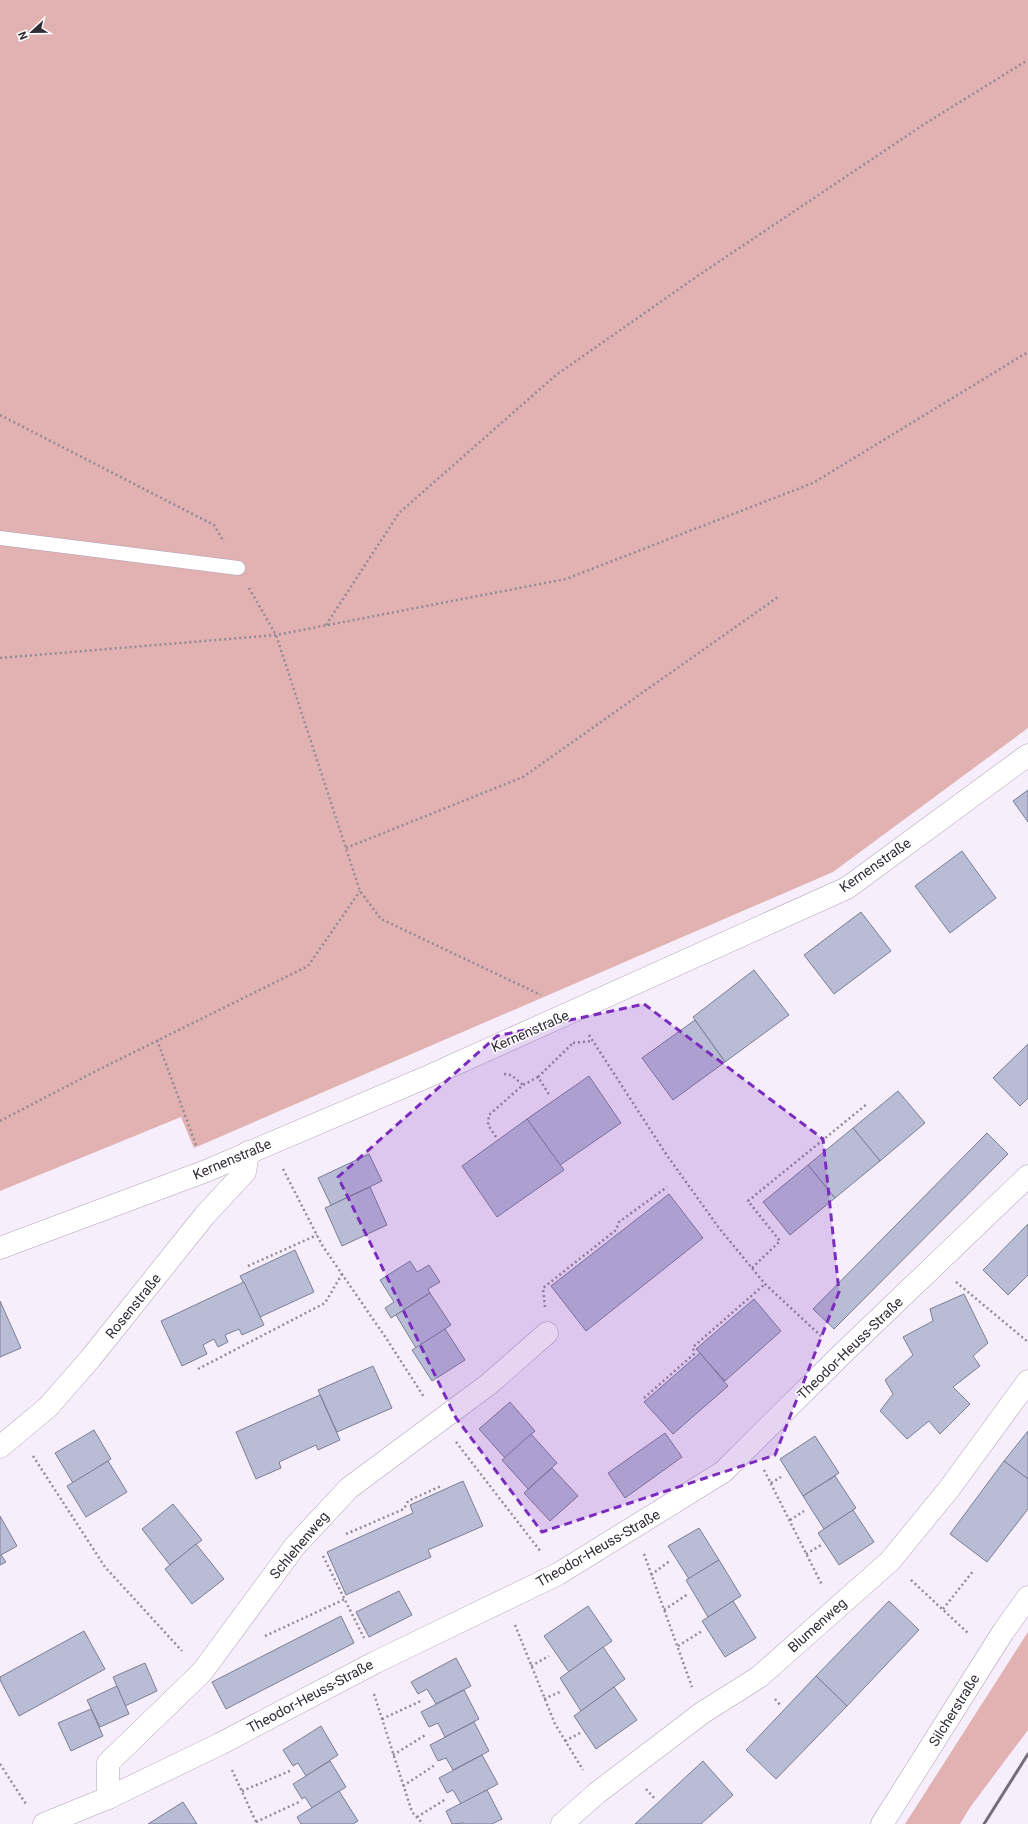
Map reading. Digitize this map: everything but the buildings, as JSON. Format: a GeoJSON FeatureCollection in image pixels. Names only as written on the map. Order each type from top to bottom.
{"type":"FeatureCollection","features":[{"type":"Feature","properties":{"kind":"street","name":"Kernenstraße"},"geometry":{"type":"LineString","coordinates":[[0,1248],[206,1171],[429,1076],[847,888],[1028,755]]}},
{"type":"Feature","properties":{"kind":"street","name":"Rosenstraße"},"geometry":{"type":"LineString","coordinates":[[0,1447],[48,1407],[90,1358],[206,1215],[245,1172],[248,1152]]}},
{"type":"Feature","properties":{"kind":"street","name":"Theodor-Heuss-Straße"},"geometry":{"type":"LineString","coordinates":[[37,1817],[108,1798],[220,1744],[371,1664],[558,1574],[723,1472],[841,1355],[1028,1176]]}},
{"type":"Feature","properties":{"kind":"street","name":"Schlehenweg"},"geometry":{"type":"LineString","coordinates":[[108,1798],[108,1763],[202,1672],[295,1546],[349,1488],[489,1384],[547,1333]]}},
{"type":"Feature","properties":{"kind":"street","name":"Blumenweg"},"geometry":{"type":"LineString","coordinates":[[562,1824],[596,1793],[702,1713],[759,1678],[890,1561],[949,1489],[1028,1381]]}},
{"type":"Feature","properties":{"kind":"street","name":"Silcherstraße"},"geometry":{"type":"LineString","coordinates":[[882,1824],[1003,1632],[1028,1597]]}},
{"type":"Feature","properties":{"kind":"lane"},"geometry":{"type":"LineString","coordinates":[[0,538],[238,568]]}},
{"type":"Feature","properties":{"kind":"path"},"geometry":{"type":"LineString","coordinates":[[326,626],[399,513],[556,375],[699,275],[926,123],[1028,60]]}},
{"type":"Feature","properties":{"kind":"path"},"geometry":{"type":"LineString","coordinates":[[0,658],[276,635],[566,579],[813,483],[1028,352]]}},
{"type":"Feature","properties":{"kind":"path"},"geometry":{"type":"LineString","coordinates":[[0,415],[214,525],[276,635],[360,891],[381,919],[574,1011],[666,1154],[719,1228],[765,1284],[841,1355]]}},
{"type":"Feature","properties":{"kind":"path"},"geometry":{"type":"LineString","coordinates":[[346,848],[523,777],[778,597]]}},
{"type":"Feature","properties":{"kind":"path"},"geometry":{"type":"LineString","coordinates":[[0,1121],[157,1040],[308,966],[360,891]]}},
{"type":"Feature","properties":{"kind":"path"},"geometry":{"type":"LineString","coordinates":[[157,1040],[206,1171]]}},
{"type":"Feature","properties":{"kind":"path"},"geometry":{"type":"LineString","coordinates":[[496,1137],[488,1125],[489,1115],[524,1085],[538,1077],[572,1044]]}},
{"type":"Feature","properties":{"kind":"path"},"geometry":{"type":"LineString","coordinates":[[538,1077],[550,1096]]}},
{"type":"Feature","properties":{"kind":"path"},"geometry":{"type":"LineString","coordinates":[[752,1268],[780,1242],[748,1201],[867,1104]]}},
{"type":"Feature","properties":{"kind":"path"},"geometry":{"type":"LineString","coordinates":[[270,1143],[317,1235],[440,1421],[558,1574]]}},
{"type":"Feature","properties":{"kind":"path"},"geometry":{"type":"LineString","coordinates":[[547,1333],[543,1288],[616,1230],[619,1222],[668,1187]]}},
{"type":"Feature","properties":{"kind":"path"},"geometry":{"type":"LineString","coordinates":[[248,1266],[317,1235]]}},
{"type":"Feature","properties":{"kind":"path"},"geometry":{"type":"LineString","coordinates":[[936,1265],[1028,1342]]}},
{"type":"Feature","properties":{"kind":"path"},"geometry":{"type":"LineString","coordinates":[[198,1369],[325,1303],[342,1274]]}},
{"type":"Feature","properties":{"kind":"path"},"geometry":{"type":"LineString","coordinates":[[644,1398],[694,1354],[693,1347],[765,1284]]}},
{"type":"Feature","properties":{"kind":"path"},"geometry":{"type":"LineString","coordinates":[[17,1432],[105,1568],[202,1672]]}},
{"type":"Feature","properties":{"kind":"path"},"geometry":{"type":"LineString","coordinates":[[752,1444],[834,1610]]}},
{"type":"Feature","properties":{"kind":"path"},"geometry":{"type":"LineString","coordinates":[[771,1483],[781,1477]]}},
{"type":"Feature","properties":{"kind":"path"},"geometry":{"type":"LineString","coordinates":[[344,1535],[404,1509],[408,1501],[441,1486]]}},
{"type":"Feature","properties":{"kind":"path"},"geometry":{"type":"LineString","coordinates":[[790,1520],[804,1511]]}},
{"type":"Feature","properties":{"kind":"path"},"geometry":{"type":"LineString","coordinates":[[634,1527],[702,1713]]}},
{"type":"Feature","properties":{"kind":"path"},"geometry":{"type":"LineString","coordinates":[[806,1554],[823,1544]]}},
{"type":"Feature","properties":{"kind":"path"},"geometry":{"type":"LineString","coordinates":[[324,1551],[323,1556],[345,1599],[371,1664],[382,1719],[412,1812],[423,1824]]}},
{"type":"Feature","properties":{"kind":"path"},"geometry":{"type":"LineString","coordinates":[[651,1575],[672,1560]]}},
{"type":"Feature","properties":{"kind":"path"},"geometry":{"type":"LineString","coordinates":[[890,1561],[974,1638],[988,1622],[1003,1632]]}},
{"type":"Feature","properties":{"kind":"path"},"geometry":{"type":"LineString","coordinates":[[943,1609],[974,1570]]}},
{"type":"Feature","properties":{"kind":"path"},"geometry":{"type":"LineString","coordinates":[[664,1610],[688,1594]]}},
{"type":"Feature","properties":{"kind":"path"},"geometry":{"type":"LineString","coordinates":[[239,1621],[264,1637],[345,1599]]}},
{"type":"Feature","properties":{"kind":"path"},"geometry":{"type":"LineString","coordinates":[[505,1599],[555,1724],[596,1793]]}},
{"type":"Feature","properties":{"kind":"path"},"geometry":{"type":"LineString","coordinates":[[678,1646],[702,1631]]}},
{"type":"Feature","properties":{"kind":"path"},"geometry":{"type":"LineString","coordinates":[[531,1666],[550,1656]]}},
{"type":"Feature","properties":{"kind":"path"},"geometry":{"type":"LineString","coordinates":[[544,1699],[562,1690]]}},
{"type":"Feature","properties":{"kind":"path"},"geometry":{"type":"LineString","coordinates":[[382,1719],[423,1700]]}},
{"type":"Feature","properties":{"kind":"path"},"geometry":{"type":"LineString","coordinates":[[565,1741],[580,1733]]}},
{"type":"Feature","properties":{"kind":"path"},"geometry":{"type":"LineString","coordinates":[[393,1755],[427,1734]]}},
{"type":"Feature","properties":{"kind":"path"},"geometry":{"type":"LineString","coordinates":[[220,1744],[256,1823],[299,1802]]}},
{"type":"Feature","properties":{"kind":"path"},"geometry":{"type":"LineString","coordinates":[[0,1764],[37,1817]]}},
{"type":"Feature","properties":{"kind":"path"},"geometry":{"type":"LineString","coordinates":[[403,1786],[435,1765]]}},
{"type":"Feature","properties":{"kind":"path"},"geometry":{"type":"LineString","coordinates":[[242,1791],[290,1771]]}},
{"type":"Feature","properties":{"kind":"path"},"geometry":{"type":"LineString","coordinates":[[417,1817],[446,1799]]}},
{"type":"Feature","properties":{"kind":"highlighted area"},"geometry":{"type":"Polygon","coordinates":[[[644,1004],[823,1139],[839,1292],[775,1455],[542,1532],[456,1418],[338,1177],[497,1036],[644,1004]]]}},
{"type":"Feature","properties":{"kind":"shaded area"},"geometry":{"type":"Polygon","coordinates":[[[0,0],[1028,0],[1028,728],[833,872],[194,1148],[181,1117],[0,1191],[0,0]]]}},
{"type":"Feature","properties":{"kind":"shaded area"},"geometry":{"type":"Polygon","coordinates":[[[1028,1632],[1028,1730],[971,1806],[960,1824],[905,1824],[1028,1632]]]}},
{"type":"Feature","properties":{"kind":"railway"},"geometry":{"type":"LineString","coordinates":[[984,1824],[1028,1754]]}}]}
